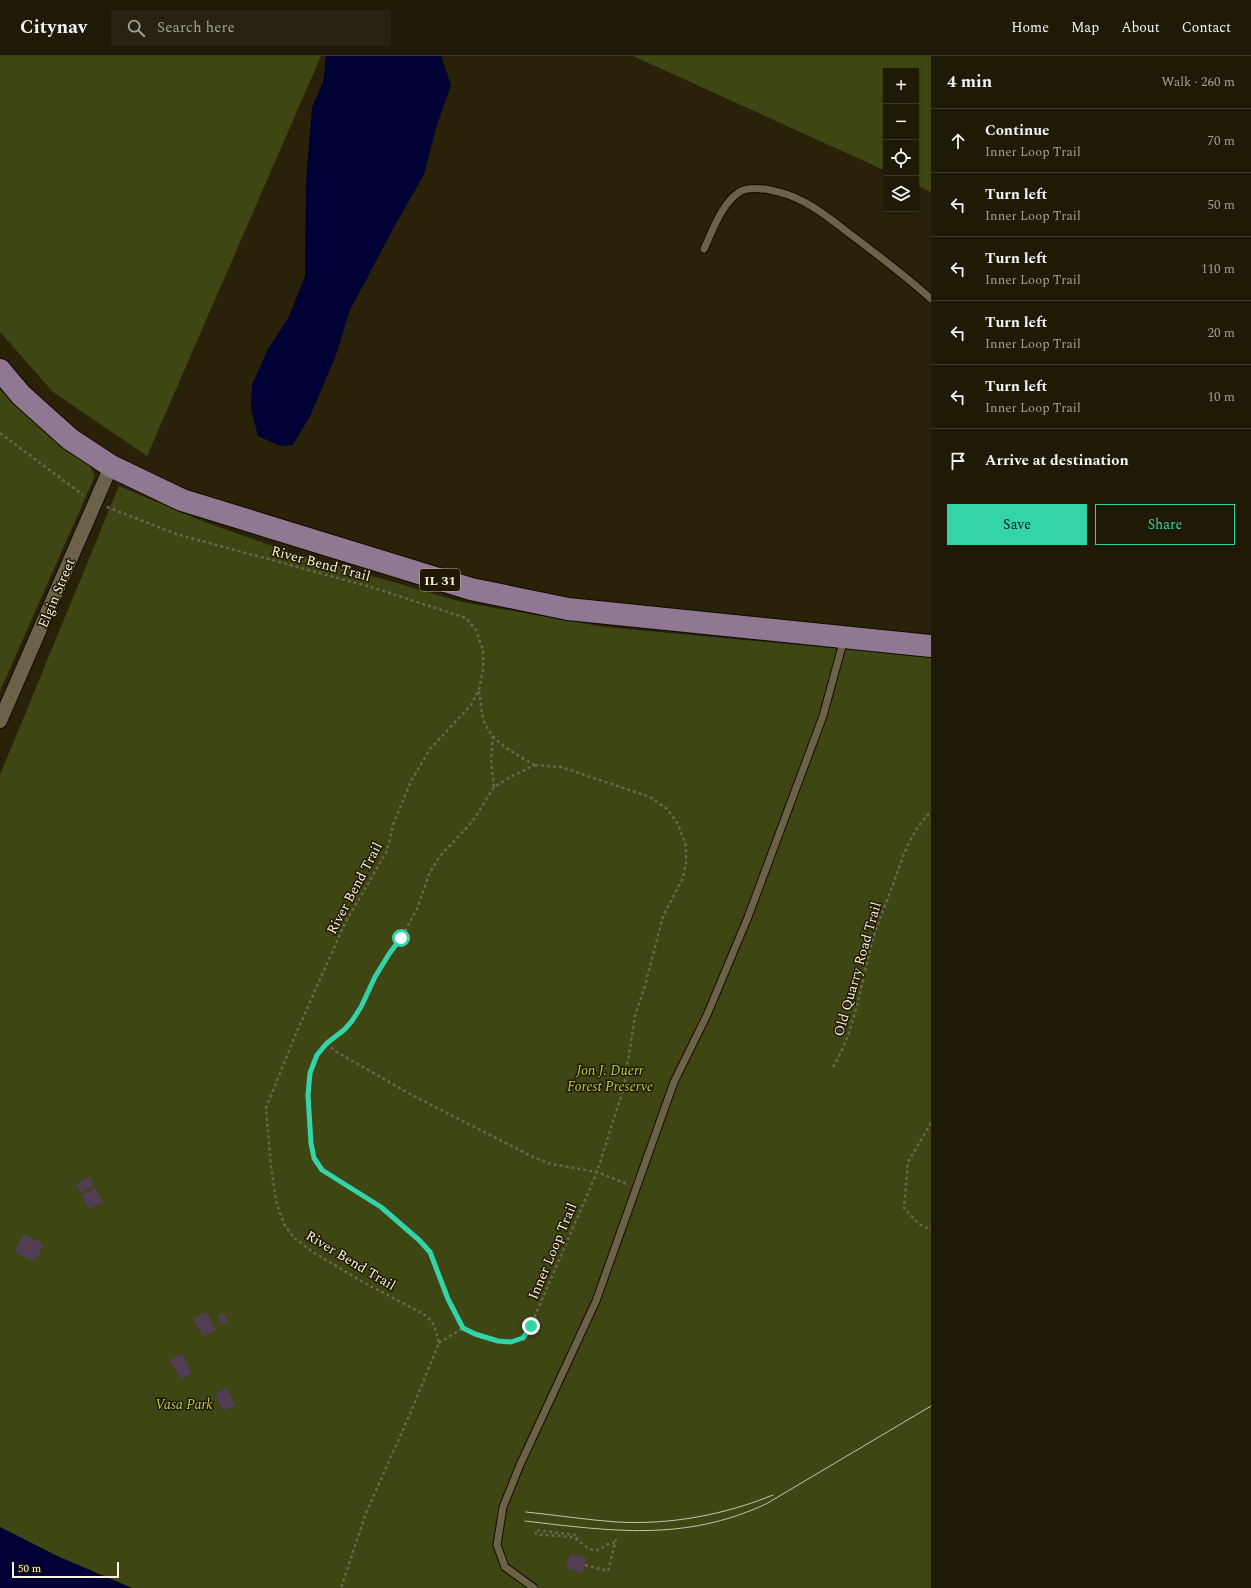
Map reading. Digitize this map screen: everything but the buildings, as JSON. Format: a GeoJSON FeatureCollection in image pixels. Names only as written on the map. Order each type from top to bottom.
{"type":"FeatureCollection","features":[{"type":"Feature","properties":{"kind":"main road","name":"IL 31"},"geometry":{"type":"LineString","coordinates":[[0,370],[21,395],[70,439],[111,466],[182,500],[471,589],[568,609],[931,646]]}},
{"type":"Feature","properties":{"kind":"street","name":"Elgin Street"},"geometry":{"type":"LineString","coordinates":[[0,721],[111,466]]}},
{"type":"Feature","properties":{"kind":"lane"},"geometry":{"type":"LineString","coordinates":[[704,249],[726,204],[742,191],[762,188],[784,193],[801,200],[828,217],[931,299]]}},
{"type":"Feature","properties":{"kind":"lane"},"geometry":{"type":"LineString","coordinates":[[534,1588],[505,1566],[497,1545],[503,1506],[520,1465],[596,1301],[674,1082],[707,1015],[748,917],[823,716],[844,638]]}},
{"type":"Feature","properties":{"kind":"path","name":"River Bend Trail"},"geometry":{"type":"LineString","coordinates":[[0,433],[95,504],[119,510],[176,534],[370,587],[466,618],[476,630],[482,650],[483,669],[479,690],[470,705],[430,749],[411,781],[393,825],[387,851],[345,923],[295,1036],[266,1108],[271,1166],[276,1201],[284,1224],[294,1238],[313,1252],[361,1281],[427,1316],[434,1326],[439,1343]]}},
{"type":"Feature","properties":{"kind":"path"},"geometry":{"type":"LineString","coordinates":[[479,690],[484,722],[493,736],[510,751],[535,765]]}},
{"type":"Feature","properties":{"kind":"path"},"geometry":{"type":"LineString","coordinates":[[493,736],[491,759],[494,787]]}},
{"type":"Feature","properties":{"kind":"path","name":"Inner Loop Trail"},"geometry":{"type":"LineString","coordinates":[[535,765],[561,767],[650,797],[667,809],[678,824],[686,846],[686,862],[683,878],[663,916],[645,986],[635,1016],[624,1087],[597,1172],[531,1326],[523,1338],[511,1342],[498,1341],[475,1334],[463,1328],[448,1299],[430,1252],[419,1240],[381,1207],[322,1170],[314,1158],[311,1143],[308,1095],[310,1073],[317,1055],[327,1043],[344,1030],[352,1021],[361,1007],[375,977],[401,938],[417,909],[430,872],[454,840],[472,822],[494,787],[535,765]]}},
{"type":"Feature","properties":{"kind":"path","name":"Old Quarry Road Trail"},"geometry":{"type":"LineString","coordinates":[[833,1067],[843,1050],[852,1026],[873,938],[903,854],[922,820],[931,812]]}},
{"type":"Feature","properties":{"kind":"path"},"geometry":{"type":"LineString","coordinates":[[327,1043],[335,1051],[412,1094],[533,1157],[552,1164],[597,1172],[637,1188]]}},
{"type":"Feature","properties":{"kind":"path"},"geometry":{"type":"LineString","coordinates":[[931,1123],[908,1162],[904,1208],[919,1224],[931,1230]]}},
{"type":"Feature","properties":{"kind":"path"},"geometry":{"type":"LineString","coordinates":[[341,1588],[366,1513],[410,1414],[439,1343],[463,1328]]}},
{"type":"Feature","properties":{"kind":"path"},"geometry":{"type":"LineString","coordinates":[[577,1540],[577,1535],[536,1530],[536,1534],[577,1540],[594,1550],[600,1549],[607,1544],[616,1543]]}},
{"type":"Feature","properties":{"kind":"path"},"geometry":{"type":"LineString","coordinates":[[585,1565],[608,1571],[616,1539]]}},
{"type":"Feature","properties":{"kind":"green space"},"geometry":{"type":"Polygon","coordinates":[[[0,56],[321,56],[147,456],[53,392],[0,332],[0,56]]]}},
{"type":"Feature","properties":{"kind":"green space"},"geometry":{"type":"Polygon","coordinates":[[[633,56],[931,56],[931,192],[919,186],[919,68],[883,68],[883,170],[633,56]]]}},
{"type":"Feature","properties":{"kind":"green space"},"geometry":{"type":"Polygon","coordinates":[[[0,381],[88,463],[95,476],[0,691],[0,381]]]}},
{"type":"Feature","properties":{"kind":"green space","name":"Jon J. Duerr Forest Preserve"},"geometry":{"type":"Polygon","coordinates":[[[119,486],[207,523],[293,553],[462,602],[605,627],[931,657],[931,1588],[132,1588],[57,1556],[0,1527],[0,775],[119,486]]]}},
{"type":"Feature","properties":{"kind":"shaded area"},"geometry":{"type":"Polygon","coordinates":[[[326,56],[441,56],[451,85],[437,125],[424,174],[350,310],[335,358],[310,416],[293,445],[281,446],[258,436],[251,409],[252,385],[268,349],[289,317],[305,276],[306,182],[312,108],[323,82],[326,56]]]}},
{"type":"Feature","properties":{"kind":"shaded area"},"geometry":{"type":"Polygon","coordinates":[[[0,1527],[57,1556],[132,1588],[0,1588],[0,1527]]]}},
{"type":"Feature","properties":{"kind":"tram line"},"geometry":{"type":"LineString","coordinates":[[525,1521],[587,1528],[647,1530],[676,1529],[706,1524],[736,1516],[766,1504],[931,1406]]}},
{"type":"Feature","properties":{"kind":"tram line"},"geometry":{"type":"LineString","coordinates":[[526,1512],[617,1522],[657,1522],[716,1513],[773,1495]]}},
{"type":"Feature","properties":{"kind":"route"},"geometry":{"type":"LineString","coordinates":[[401,938],[375,977],[361,1007],[352,1021],[344,1030],[327,1043],[317,1055],[310,1073],[308,1095],[311,1143],[314,1158],[322,1170],[381,1207],[419,1240],[430,1252],[448,1299],[463,1328],[475,1334],[498,1341],[511,1342],[523,1338],[531,1326]]}},
{"type":"Feature","properties":{"kind":"park label","name":"Vasa Park"},"geometry":{"type":"Point","coordinates":[184,1404]}}]}
